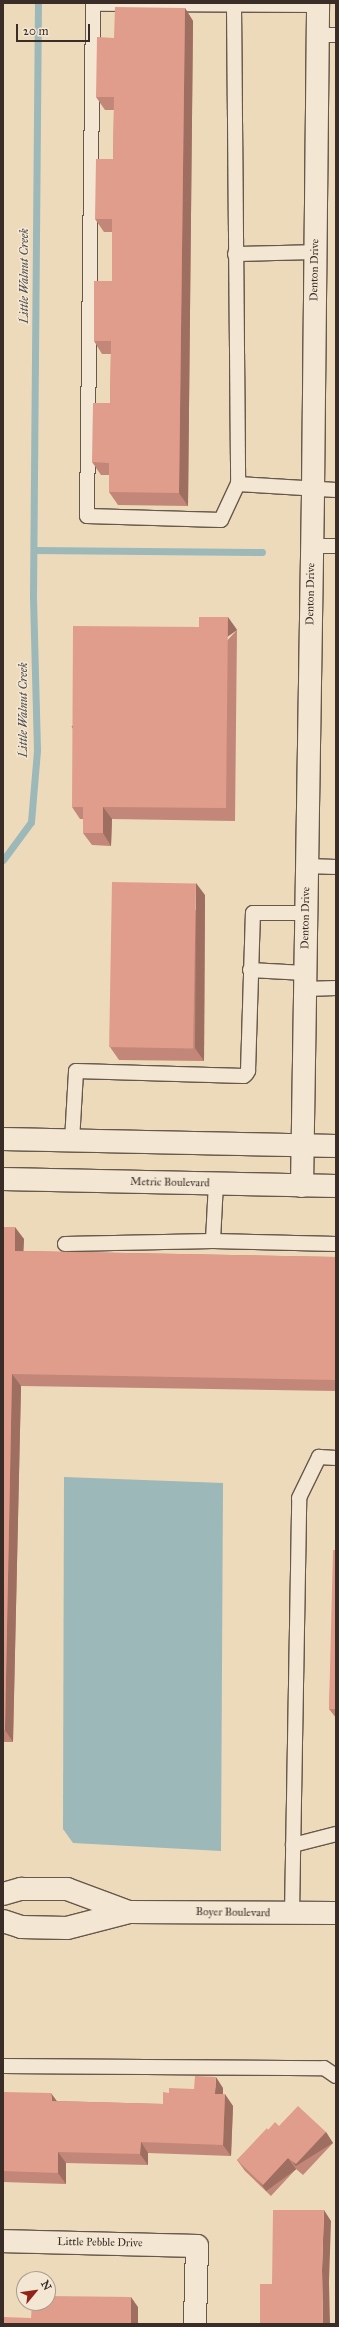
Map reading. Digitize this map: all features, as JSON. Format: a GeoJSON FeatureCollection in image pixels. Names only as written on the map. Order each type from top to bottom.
{"type":"FeatureCollection","features":[{"type":"Feature","properties":{"kind":"street","name":"Denton Drive"},"geometry":{"type":"LineString","coordinates":[[302,1186],[313,490],[315,252],[327,35],[318,4]]}},
{"type":"Feature","properties":{"kind":"street"},"geometry":{"type":"LineString","coordinates":[[3,1139],[336,1146]]}},
{"type":"Feature","properties":{"kind":"street","name":"Metric Boulevard"},"geometry":{"type":"LineString","coordinates":[[3,1179],[336,1186]]}},
{"type":"Feature","properties":{"kind":"street","name":"Boyer Boulevard"},"geometry":{"type":"LineString","coordinates":[[3,1894],[21,1889],[67,1889],[129,1912]]}},
{"type":"Feature","properties":{"kind":"street","name":"Boyer Boulevard"},"geometry":{"type":"LineString","coordinates":[[3,1921],[21,1927],[67,1928],[129,1912],[292,1914],[336,1913]]}},
{"type":"Feature","properties":{"kind":"street","name":"Little Pebble Drive"},"geometry":{"type":"LineString","coordinates":[[3,2241],[197,2246],[195,2324]]}},
{"type":"Feature","properties":{"kind":"lane"},"geometry":{"type":"LineString","coordinates":[[234,5],[238,484],[221,520],[87,516],[93,4],[318,4]]}},
{"type":"Feature","properties":{"kind":"lane"},"geometry":{"type":"LineString","coordinates":[[235,254],[315,252]]}},
{"type":"Feature","properties":{"kind":"lane"},"geometry":{"type":"LineString","coordinates":[[238,484],[313,490],[336,490]]}},
{"type":"Feature","properties":{"kind":"lane"},"geometry":{"type":"LineString","coordinates":[[312,546],[336,546]]}},
{"type":"Feature","properties":{"kind":"lane"},"geometry":{"type":"LineString","coordinates":[[307,866],[336,867]]}},
{"type":"Feature","properties":{"kind":"lane"},"geometry":{"type":"LineString","coordinates":[[72,1141],[76,1071],[244,1076],[248,1070],[253,913],[306,913]]}},
{"type":"Feature","properties":{"kind":"lane"},"geometry":{"type":"LineString","coordinates":[[250,970],[336,988]]}},
{"type":"Feature","properties":{"kind":"lane"},"geometry":{"type":"LineString","coordinates":[[213,1241],[216,1184]]}},
{"type":"Feature","properties":{"kind":"lane"},"geometry":{"type":"LineString","coordinates":[[65,1244],[213,1241],[336,1244]]}},
{"type":"Feature","properties":{"kind":"lane"},"geometry":{"type":"LineString","coordinates":[[292,1914],[299,1498],[319,1457],[336,1458]]}},
{"type":"Feature","properties":{"kind":"lane"},"geometry":{"type":"LineString","coordinates":[[293,1845],[336,1834]]}},
{"type":"Feature","properties":{"kind":"lane"},"geometry":{"type":"LineString","coordinates":[[3,2066],[324,2068],[336,2076]]}},
{"type":"Feature","properties":{"kind":"water"},"geometry":{"type":"Polygon","coordinates":[[[64,1477],[223,1483],[221,1851],[73,1843],[63,1829],[64,1477]]]}},
{"type":"Feature","properties":{"kind":"building"},"geometry":{"type":"Polygon","coordinates":[[[115,7],[185,8],[179,493],[109,492],[109,463],[92,462],[93,403],[110,403],[111,341],[94,341],[94,281],[112,281],[112,219],[95,219],[96,159],[113,159],[114,97],[96,97],[97,37],[114,38],[115,7]]]}},
{"type":"Feature","properties":{"kind":"building"},"geometry":{"type":"Polygon","coordinates":[[[199,617],[228,617],[226,808],[103,807],[103,833],[83,833],[83,807],[72,807],[73,626],[199,627],[199,617]]]}},
{"type":"Feature","properties":{"kind":"building"},"geometry":{"type":"Polygon","coordinates":[[[112,882],[196,883],[193,1048],[109,1047],[112,882]]]}},
{"type":"Feature","properties":{"kind":"building"},"geometry":{"type":"Polygon","coordinates":[[[3,1227],[15,1227],[15,1251],[336,1257],[336,1380],[12,1374],[5,1730],[3,1730],[3,1227]]]}},
{"type":"Feature","properties":{"kind":"building"},"geometry":{"type":"Polygon","coordinates":[[[333,1550],[336,1550],[336,1709],[329,1709],[333,1550]]]}},
{"type":"Feature","properties":{"kind":"building"},"geometry":{"type":"Polygon","coordinates":[[[195,2076],[216,2077],[215,2094],[225,2094],[223,2145],[141,2142],[140,2154],[58,2152],[58,2173],[3,2171],[3,2092],[51,2093],[52,2101],[163,2104],[163,2092],[169,2093],[169,2088],[194,2089],[195,2076]]]}},
{"type":"Feature","properties":{"kind":"building"},"geometry":{"type":"Polygon","coordinates":[[[298,2106],[326,2132],[296,2164],[288,2158],[263,2185],[237,2160],[267,2128],[268,2130],[275,2122],[279,2126],[298,2106]]]}},
{"type":"Feature","properties":{"kind":"building"},"geometry":{"type":"Polygon","coordinates":[[[273,2210],[324,2210],[322,2270],[323,2324],[260,2324],[260,2284],[272,2284],[273,2210]]]}},
{"type":"Feature","properties":{"kind":"building"},"geometry":{"type":"Polygon","coordinates":[[[56,2296],[131,2297],[131,2324],[3,2324],[3,2317],[31,2318],[31,2311],[56,2311],[56,2296]]]}},
{"type":"Feature","properties":{"kind":"waterway","name":"Little Walnut Creek"},"geometry":{"type":"LineString","coordinates":[[3,860],[31,822],[37,750],[33,596],[38,3]]}},
{"type":"Feature","properties":{"kind":"waterway","name":"Little Walnut Creek"},"geometry":{"type":"LineString","coordinates":[[34,550],[262,552]]}}]}
